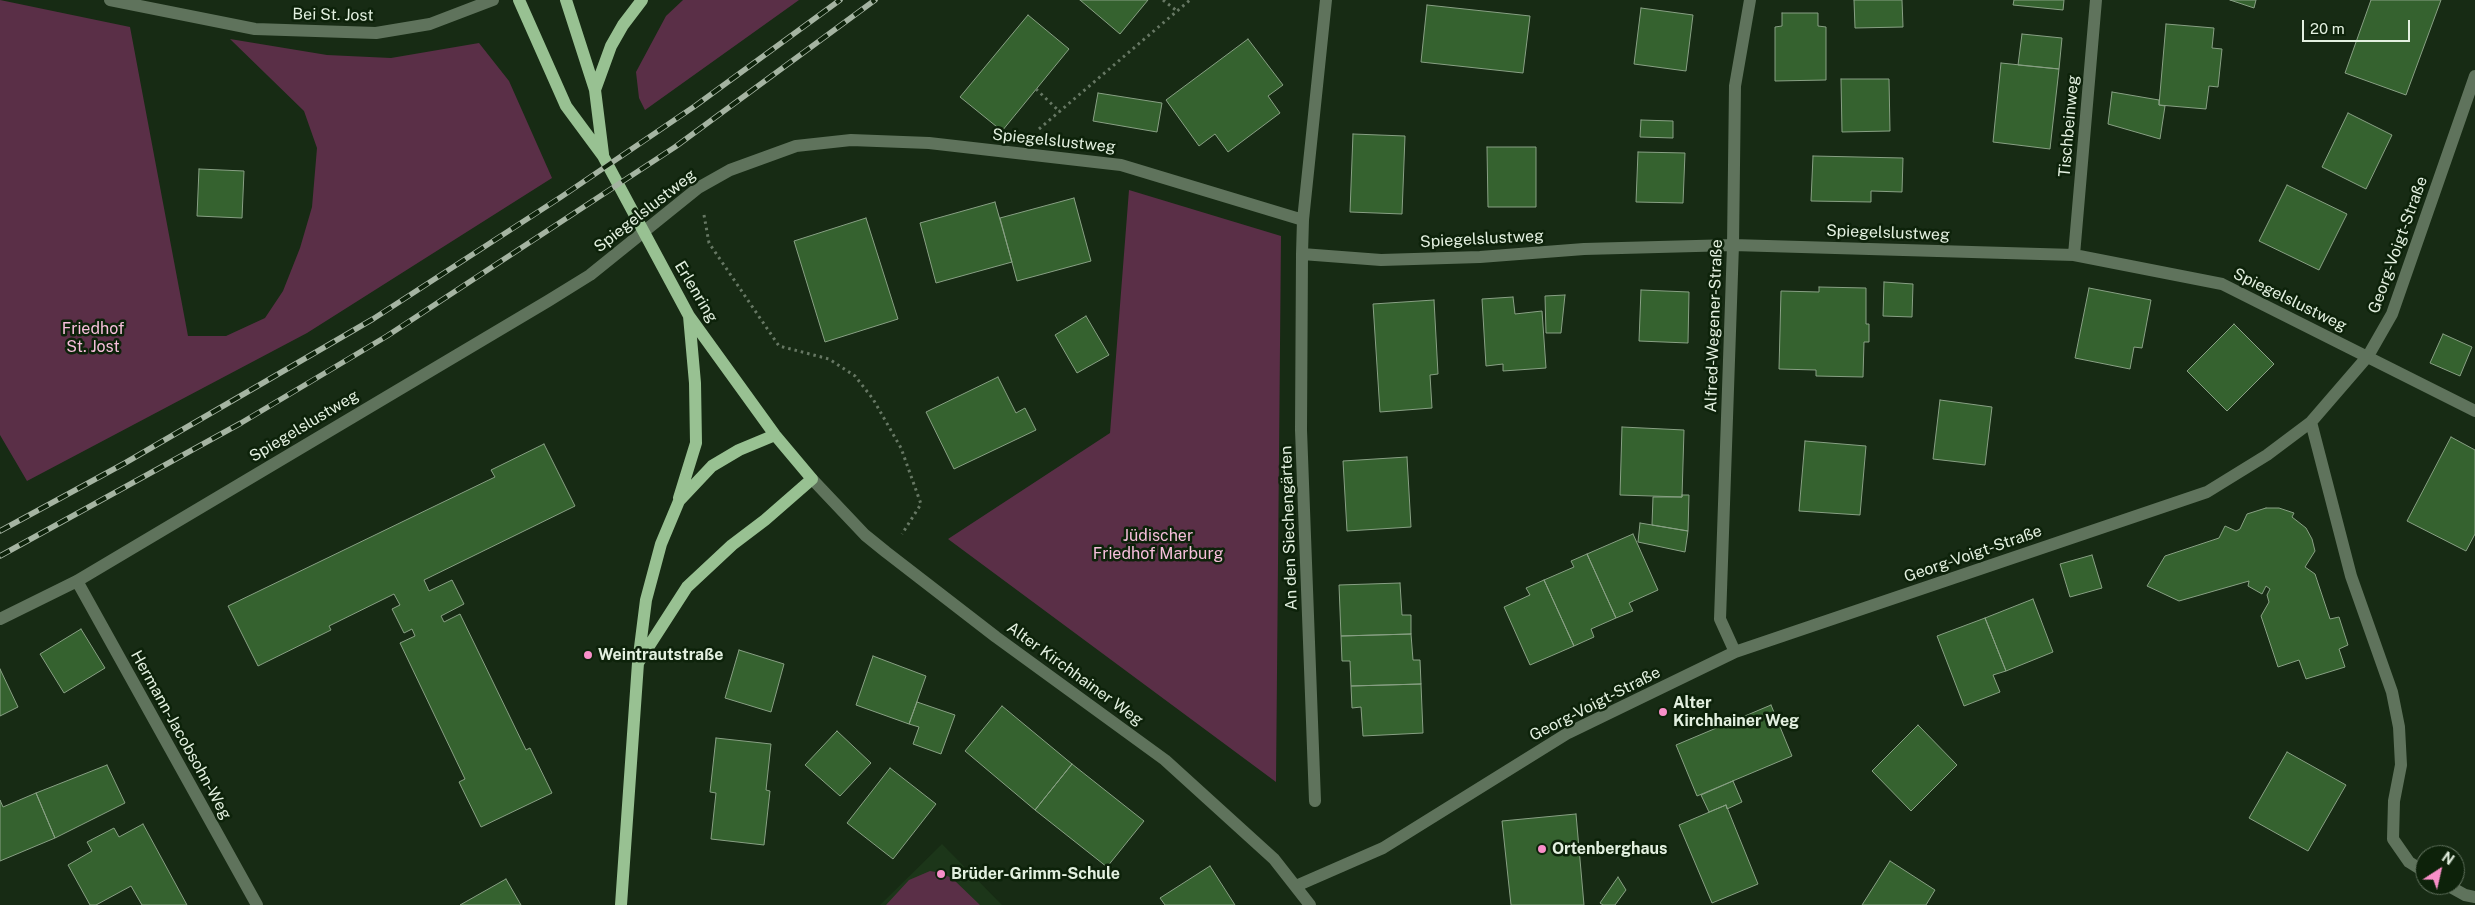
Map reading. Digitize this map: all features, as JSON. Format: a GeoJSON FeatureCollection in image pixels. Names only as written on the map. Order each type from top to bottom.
{"type":"FeatureCollection","features":[{"type":"Feature","properties":{"kind":"main road","name":"Erlenring"},"geometry":{"type":"LineString","coordinates":[[519,0],[566,106],[603,156],[666,277],[689,316],[775,436],[812,480]]}},
{"type":"Feature","properties":{"kind":"main road","name":"Erlenring"},"geometry":{"type":"LineString","coordinates":[[566,0],[595,90],[603,156]]}},
{"type":"Feature","properties":{"kind":"main road"},"geometry":{"type":"LineString","coordinates":[[595,90],[611,46],[622,25],[642,0]]}},
{"type":"Feature","properties":{"kind":"main road"},"geometry":{"type":"LineString","coordinates":[[621,905],[638,663],[646,600],[661,544],[678,501],[696,443],[695,383],[689,316]]}},
{"type":"Feature","properties":{"kind":"main road"},"geometry":{"type":"LineString","coordinates":[[678,501],[712,466],[739,450],[775,436]]}},
{"type":"Feature","properties":{"kind":"main road"},"geometry":{"type":"LineString","coordinates":[[638,663],[687,587],[732,545],[812,480]]}},
{"type":"Feature","properties":{"kind":"street","name":"Bei St. Jost"},"geometry":{"type":"LineString","coordinates":[[110,0],[255,29],[376,33],[430,24],[493,0]]}},
{"type":"Feature","properties":{"kind":"street"},"geometry":{"type":"LineString","coordinates":[[1302,254],[1303,220],[1326,0]]}},
{"type":"Feature","properties":{"kind":"street","name":"Alfred-Wegener-Straße"},"geometry":{"type":"LineString","coordinates":[[1734,652],[1720,619],[1733,245],[1735,86],[1750,0]]}},
{"type":"Feature","properties":{"kind":"street","name":"Tischbeinweg"},"geometry":{"type":"LineString","coordinates":[[2074,255],[2096,0]]}},
{"type":"Feature","properties":{"kind":"street","name":"Georg-Voigt-Straße"},"geometry":{"type":"LineString","coordinates":[[1296,886],[1382,848],[1568,733],[1734,652],[2207,492],[2238,475],[2311,422],[2368,356],[2392,314],[2475,76]]}},
{"type":"Feature","properties":{"kind":"street","name":"Spiegelslustweg"},"geometry":{"type":"LineString","coordinates":[[0,619],[77,581],[590,275],[698,188],[730,170],[796,146],[851,140],[929,143],[1121,165],[1303,220]]}},
{"type":"Feature","properties":{"kind":"street","name":"Spiegelslustweg"},"geometry":{"type":"LineString","coordinates":[[1302,254],[1381,260],[1480,257],[1584,249],[1733,245],[2074,255],[2222,284],[2475,411]]}},
{"type":"Feature","properties":{"kind":"street","name":"An den Siechengärten"},"geometry":{"type":"LineString","coordinates":[[1302,254],[1302,430],[1315,801]]}},
{"type":"Feature","properties":{"kind":"street"},"geometry":{"type":"LineString","coordinates":[[2311,422],[2351,576],[2392,692],[2400,727],[2401,765],[2394,801],[2393,839],[2409,862],[2415,866]]}},
{"type":"Feature","properties":{"kind":"street","name":"Alter Kirchhainer Weg"},"geometry":{"type":"LineString","coordinates":[[812,480],[865,534],[886,552],[996,637],[1165,760],[1274,859],[1310,905]]}},
{"type":"Feature","properties":{"kind":"street","name":"Hermann-Jacobsohn-Weg"},"geometry":{"type":"LineString","coordinates":[[77,581],[257,905]]}},
{"type":"Feature","properties":{"kind":"path"},"geometry":{"type":"LineString","coordinates":[[1163,0],[1177,11]]}},
{"type":"Feature","properties":{"kind":"path"},"geometry":{"type":"LineString","coordinates":[[1024,154],[1027,140],[1190,0]]}},
{"type":"Feature","properties":{"kind":"path"},"geometry":{"type":"LineString","coordinates":[[1036,89],[1060,112]]}},
{"type":"Feature","properties":{"kind":"path"},"geometry":{"type":"LineString","coordinates":[[698,188],[709,243],[779,346],[829,358],[855,376],[873,399],[901,448],[921,504],[910,524],[886,552]]}},
{"type":"Feature","properties":{"kind":"shaded area","name":"Brüder-Grimm-Schule"},"geometry":{"type":"Polygon","coordinates":[[[942,844],[1002,905],[880,905],[942,844]]]}},
{"type":"Feature","properties":{"kind":"green space","name":"Friedhof St. Jost"},"geometry":{"type":"Polygon","coordinates":[[[0,0],[130,27],[188,336],[226,336],[265,318],[283,291],[300,248],[312,207],[317,148],[304,111],[230,39],[327,55],[391,58],[479,43],[509,81],[552,178],[307,333],[27,481],[0,435],[0,0]]]}},
{"type":"Feature","properties":{"kind":"green space"},"geometry":{"type":"Polygon","coordinates":[[[683,0],[799,0],[645,110],[639,98],[636,72],[666,16],[683,0]]]}},
{"type":"Feature","properties":{"kind":"green space","name":"Jüdischer Friedhof Marburg"},"geometry":{"type":"Polygon","coordinates":[[[1129,190],[1281,236],[1276,782],[948,539],[1110,433],[1129,190]]]}},
{"type":"Feature","properties":{"kind":"green space"},"geometry":{"type":"Polygon","coordinates":[[[930,871],[942,873],[953,879],[980,905],[886,905],[909,880],[930,871]]]}},
{"type":"Feature","properties":{"kind":"building"},"geometry":{"type":"Polygon","coordinates":[[[1080,0],[1148,0],[1120,34],[1080,0]]]}},
{"type":"Feature","properties":{"kind":"building"},"geometry":{"type":"Polygon","coordinates":[[[1854,0],[1902,0],[1903,27],[1855,28],[1854,0]]]}},
{"type":"Feature","properties":{"kind":"building"},"geometry":{"type":"Polygon","coordinates":[[[2014,0],[2064,0],[2063,10],[2013,5],[2014,0]]]}},
{"type":"Feature","properties":{"kind":"building"},"geometry":{"type":"Polygon","coordinates":[[[2230,0],[2256,0],[2254,8],[2230,0]]]}},
{"type":"Feature","properties":{"kind":"building"},"geometry":{"type":"Polygon","coordinates":[[[2371,0],[2441,0],[2406,95],[2345,73],[2371,0]]]}},
{"type":"Feature","properties":{"kind":"building"},"geometry":{"type":"Polygon","coordinates":[[[1427,5],[1530,16],[1523,73],[1421,62],[1427,5]]]}},
{"type":"Feature","properties":{"kind":"building"},"geometry":{"type":"Polygon","coordinates":[[[1641,8],[1693,15],[1686,71],[1634,64],[1641,8]]]}},
{"type":"Feature","properties":{"kind":"building"},"geometry":{"type":"Polygon","coordinates":[[[1782,13],[1818,13],[1818,26],[1826,27],[1826,80],[1775,81],[1775,27],[1782,26],[1782,13]]]}},
{"type":"Feature","properties":{"kind":"building"},"geometry":{"type":"Polygon","coordinates":[[[1028,15],[1069,49],[1002,131],[960,97],[1028,15]]]}},
{"type":"Feature","properties":{"kind":"building"},"geometry":{"type":"Polygon","coordinates":[[[2166,24],[2214,28],[2212,48],[2222,49],[2218,87],[2209,86],[2206,109],[2159,105],[2166,24]]]}},
{"type":"Feature","properties":{"kind":"building"},"geometry":{"type":"Polygon","coordinates":[[[2022,34],[2062,38],[2059,69],[2018,65],[2022,34]]]}},
{"type":"Feature","properties":{"kind":"building"},"geometry":{"type":"Polygon","coordinates":[[[1248,39],[1283,85],[1268,96],[1280,113],[1228,152],[1215,134],[1199,146],[1166,100],[1248,39]]]}},
{"type":"Feature","properties":{"kind":"building"},"geometry":{"type":"Polygon","coordinates":[[[2001,63],[2059,69],[2050,149],[1993,142],[2001,63]]]}},
{"type":"Feature","properties":{"kind":"building"},"geometry":{"type":"Polygon","coordinates":[[[1841,79],[1889,79],[1890,131],[1842,132],[1841,79]]]}},
{"type":"Feature","properties":{"kind":"building"},"geometry":{"type":"Polygon","coordinates":[[[2112,92],[2159,100],[2159,105],[2165,106],[2160,139],[2108,124],[2112,92]]]}},
{"type":"Feature","properties":{"kind":"building"},"geometry":{"type":"Polygon","coordinates":[[[1098,93],[1162,103],[1157,132],[1093,121],[1098,93]]]}},
{"type":"Feature","properties":{"kind":"building"},"geometry":{"type":"Polygon","coordinates":[[[2348,113],[2392,135],[2366,189],[2322,167],[2348,113]]]}},
{"type":"Feature","properties":{"kind":"building"},"geometry":{"type":"Polygon","coordinates":[[[1641,120],[1673,121],[1673,138],[1640,137],[1641,120]]]}},
{"type":"Feature","properties":{"kind":"building"},"geometry":{"type":"Polygon","coordinates":[[[1353,134],[1405,136],[1402,214],[1350,212],[1353,134]]]}},
{"type":"Feature","properties":{"kind":"building"},"geometry":{"type":"Polygon","coordinates":[[[1487,147],[1536,147],[1536,207],[1488,207],[1487,147]]]}},
{"type":"Feature","properties":{"kind":"building"},"geometry":{"type":"Polygon","coordinates":[[[1638,152],[1685,153],[1683,203],[1636,202],[1638,152]]]}},
{"type":"Feature","properties":{"kind":"building"},"geometry":{"type":"Polygon","coordinates":[[[1813,156],[1903,158],[1902,192],[1871,191],[1871,202],[1811,201],[1813,156]]]}},
{"type":"Feature","properties":{"kind":"building"},"geometry":{"type":"Polygon","coordinates":[[[199,169],[244,171],[242,218],[197,216],[199,169]]]}},
{"type":"Feature","properties":{"kind":"building"},"geometry":{"type":"Polygon","coordinates":[[[2287,185],[2347,214],[2319,270],[2259,241],[2287,185]]]}},
{"type":"Feature","properties":{"kind":"building"},"geometry":{"type":"Polygon","coordinates":[[[1074,198],[1091,261],[1017,281],[1000,218],[1074,198]]]}},
{"type":"Feature","properties":{"kind":"building"},"geometry":{"type":"Polygon","coordinates":[[[995,202],[1012,262],[936,283],[920,223],[995,202]]]}},
{"type":"Feature","properties":{"kind":"building"},"geometry":{"type":"Polygon","coordinates":[[[866,218],[898,319],[825,342],[794,241],[866,218]]]}},
{"type":"Feature","properties":{"kind":"building"},"geometry":{"type":"Polygon","coordinates":[[[1884,282],[1913,284],[1912,317],[1883,316],[1884,282]]]}},
{"type":"Feature","properties":{"kind":"building"},"geometry":{"type":"Polygon","coordinates":[[[1819,287],[1866,288],[1866,324],[1869,324],[1869,342],[1864,342],[1863,377],[1816,376],[1816,370],[1779,369],[1781,291],[1819,292],[1819,287]]]}},
{"type":"Feature","properties":{"kind":"building"},"geometry":{"type":"Polygon","coordinates":[[[2089,288],[2151,300],[2142,348],[2134,347],[2130,369],[2075,358],[2089,288]]]}},
{"type":"Feature","properties":{"kind":"building"},"geometry":{"type":"Polygon","coordinates":[[[1641,290],[1689,292],[1688,343],[1639,341],[1641,290]]]}},
{"type":"Feature","properties":{"kind":"building"},"geometry":{"type":"Polygon","coordinates":[[[1565,295],[1561,333],[1546,333],[1545,296],[1565,295]]]}},
{"type":"Feature","properties":{"kind":"building"},"geometry":{"type":"Polygon","coordinates":[[[1513,297],[1515,314],[1542,311],[1546,368],[1503,371],[1503,364],[1486,366],[1482,299],[1513,297]]]}},
{"type":"Feature","properties":{"kind":"building"},"geometry":{"type":"Polygon","coordinates":[[[1434,300],[1438,374],[1430,375],[1432,408],[1380,412],[1373,304],[1434,300]]]}},
{"type":"Feature","properties":{"kind":"building"},"geometry":{"type":"Polygon","coordinates":[[[1086,316],[1109,355],[1077,373],[1055,335],[1086,316]]]}},
{"type":"Feature","properties":{"kind":"building"},"geometry":{"type":"Polygon","coordinates":[[[2234,324],[2274,364],[2227,411],[2187,371],[2234,324]]]}},
{"type":"Feature","properties":{"kind":"building"},"geometry":{"type":"Polygon","coordinates":[[[2443,334],[2472,347],[2460,376],[2430,363],[2443,334]]]}},
{"type":"Feature","properties":{"kind":"building"},"geometry":{"type":"Polygon","coordinates":[[[998,377],[1016,413],[1025,408],[1036,430],[954,469],[926,412],[998,377]]]}},
{"type":"Feature","properties":{"kind":"building"},"geometry":{"type":"Polygon","coordinates":[[[1940,400],[1992,407],[1985,465],[1933,459],[1940,400]]]}},
{"type":"Feature","properties":{"kind":"building"},"geometry":{"type":"Polygon","coordinates":[[[1622,427],[1684,430],[1682,497],[1620,495],[1622,427]]]}},
{"type":"Feature","properties":{"kind":"building"},"geometry":{"type":"Polygon","coordinates":[[[2451,437],[2475,450],[2475,534],[2466,551],[2407,521],[2451,437]]]}},
{"type":"Feature","properties":{"kind":"building"},"geometry":{"type":"Polygon","coordinates":[[[1805,441],[1866,446],[1860,515],[1799,511],[1805,441]]]}},
{"type":"Feature","properties":{"kind":"building"},"geometry":{"type":"Polygon","coordinates":[[[544,444],[575,506],[424,580],[429,591],[452,580],[464,604],[441,616],[444,622],[460,614],[526,750],[530,748],[552,793],[481,827],[459,782],[465,779],[400,643],[415,636],[412,629],[404,633],[392,609],[400,605],[394,594],[329,626],[331,630],[258,666],[228,606],[495,477],[491,470],[544,444]]]}},
{"type":"Feature","properties":{"kind":"building"},"geometry":{"type":"Polygon","coordinates":[[[1407,457],[1411,527],[1347,531],[1343,461],[1407,457]]]}},
{"type":"Feature","properties":{"kind":"building"},"geometry":{"type":"Polygon","coordinates":[[[1682,495],[1689,495],[1688,531],[1652,525],[1653,497],[1682,497],[1682,495]]]}},
{"type":"Feature","properties":{"kind":"building"},"geometry":{"type":"Polygon","coordinates":[[[2266,508],[2279,508],[2294,513],[2292,517],[2306,528],[2312,539],[2315,551],[2305,567],[2315,574],[2330,619],[2339,617],[2348,645],[2339,649],[2345,667],[2306,679],[2299,660],[2278,667],[2261,616],[2269,602],[2267,595],[2270,589],[2266,586],[2262,594],[2248,586],[2249,581],[2179,601],[2147,586],[2165,556],[2219,538],[2225,526],[2236,531],[2240,529],[2247,514],[2266,508]]]}},
{"type":"Feature","properties":{"kind":"building"},"geometry":{"type":"Polygon","coordinates":[[[1640,523],[1688,531],[1685,552],[1638,542],[1640,523]]]}},
{"type":"Feature","properties":{"kind":"building"},"geometry":{"type":"Polygon","coordinates":[[[1633,534],[1658,590],[1629,603],[1633,611],[1616,618],[1587,554],[1633,534]]]}},
{"type":"Feature","properties":{"kind":"building"},"geometry":{"type":"Polygon","coordinates":[[[1587,554],[1616,618],[1591,629],[1594,637],[1574,646],[1544,580],[1574,567],[1571,561],[1587,554]]]}},
{"type":"Feature","properties":{"kind":"building"},"geometry":{"type":"Polygon","coordinates":[[[2092,555],[2102,588],[2070,597],[2060,564],[2092,555]]]}},
{"type":"Feature","properties":{"kind":"building"},"geometry":{"type":"Polygon","coordinates":[[[1544,580],[1574,646],[1530,665],[1504,607],[1530,595],[1526,588],[1544,580]]]}},
{"type":"Feature","properties":{"kind":"building"},"geometry":{"type":"Polygon","coordinates":[[[1400,583],[1402,615],[1411,615],[1411,634],[1341,636],[1339,585],[1400,583]]]}},
{"type":"Feature","properties":{"kind":"building"},"geometry":{"type":"Polygon","coordinates":[[[2033,599],[2053,652],[2006,671],[1985,618],[2033,599]]]}},
{"type":"Feature","properties":{"kind":"building"},"geometry":{"type":"Polygon","coordinates":[[[1985,618],[2006,671],[1993,675],[2000,692],[1964,706],[1937,636],[1985,618]]]}},
{"type":"Feature","properties":{"kind":"building"},"geometry":{"type":"Polygon","coordinates":[[[81,629],[105,668],[64,693],[40,654],[81,629]]]}},
{"type":"Feature","properties":{"kind":"building"},"geometry":{"type":"Polygon","coordinates":[[[1411,634],[1413,660],[1420,660],[1421,684],[1351,686],[1350,661],[1342,661],[1341,636],[1411,634]]]}},
{"type":"Feature","properties":{"kind":"building"},"geometry":{"type":"Polygon","coordinates":[[[739,650],[784,664],[771,712],[725,698],[739,650]]]}},
{"type":"Feature","properties":{"kind":"building"},"geometry":{"type":"Polygon","coordinates":[[[873,656],[926,676],[909,724],[856,705],[873,656]]]}},
{"type":"Feature","properties":{"kind":"building"},"geometry":{"type":"Polygon","coordinates":[[[0,669],[18,707],[0,716],[0,669]]]}},
{"type":"Feature","properties":{"kind":"building"},"geometry":{"type":"Polygon","coordinates":[[[1421,684],[1423,733],[1363,736],[1361,707],[1352,708],[1351,686],[1421,684]]]}},
{"type":"Feature","properties":{"kind":"building"},"geometry":{"type":"Polygon","coordinates":[[[917,702],[955,715],[941,754],[913,744],[919,727],[909,724],[917,702]]]}},
{"type":"Feature","properties":{"kind":"building"},"geometry":{"type":"Polygon","coordinates":[[[1771,705],[1792,756],[1697,796],[1676,745],[1771,705]]]}},
{"type":"Feature","properties":{"kind":"building"},"geometry":{"type":"Polygon","coordinates":[[[1002,706],[1072,764],[1035,810],[965,751],[1002,706]]]}},
{"type":"Feature","properties":{"kind":"building"},"geometry":{"type":"Polygon","coordinates":[[[1918,725],[1957,765],[1911,811],[1872,771],[1918,725]]]}},
{"type":"Feature","properties":{"kind":"building"},"geometry":{"type":"Polygon","coordinates":[[[837,731],[871,763],[840,796],[805,765],[837,731]]]}},
{"type":"Feature","properties":{"kind":"building"},"geometry":{"type":"Polygon","coordinates":[[[716,738],[771,744],[766,790],[770,791],[764,845],[711,839],[716,793],[710,792],[716,738]]]}},
{"type":"Feature","properties":{"kind":"building"},"geometry":{"type":"Polygon","coordinates":[[[2287,752],[2346,785],[2308,851],[2249,818],[2287,752]]]}},
{"type":"Feature","properties":{"kind":"building"},"geometry":{"type":"Polygon","coordinates":[[[1072,764],[1144,821],[1107,867],[1035,810],[1072,764]]]}},
{"type":"Feature","properties":{"kind":"building"},"geometry":{"type":"Polygon","coordinates":[[[107,765],[125,803],[55,838],[36,793],[107,765]]]}},
{"type":"Feature","properties":{"kind":"building"},"geometry":{"type":"Polygon","coordinates":[[[890,768],[936,804],[893,859],[847,823],[890,768]]]}},
{"type":"Feature","properties":{"kind":"building"},"geometry":{"type":"Polygon","coordinates":[[[1733,781],[1742,802],[1727,809],[1726,805],[1709,812],[1701,795],[1733,781]]]}},
{"type":"Feature","properties":{"kind":"building"},"geometry":{"type":"Polygon","coordinates":[[[36,793],[55,838],[0,861],[0,800],[3,807],[36,793]]]}},
{"type":"Feature","properties":{"kind":"building"},"geometry":{"type":"Polygon","coordinates":[[[1726,805],[1758,884],[1712,903],[1679,825],[1726,805]]]}},
{"type":"Feature","properties":{"kind":"building","name":"Ortenberghaus"},"geometry":{"type":"Polygon","coordinates":[[[1576,814],[1584,905],[1511,905],[1502,821],[1576,814]]]}},
{"type":"Feature","properties":{"kind":"building"},"geometry":{"type":"Polygon","coordinates":[[[143,824],[187,905],[142,905],[131,886],[96,905],[90,905],[68,865],[92,851],[87,842],[114,828],[119,837],[143,824]]]}},
{"type":"Feature","properties":{"kind":"building"},"geometry":{"type":"Polygon","coordinates":[[[1890,861],[1935,890],[1926,905],[1862,905],[1890,861]]]}},
{"type":"Feature","properties":{"kind":"building"},"geometry":{"type":"Polygon","coordinates":[[[1210,866],[1235,905],[1165,905],[1160,898],[1210,866]]]}},
{"type":"Feature","properties":{"kind":"building"},"geometry":{"type":"Polygon","coordinates":[[[1618,877],[1626,890],[1615,905],[1603,905],[1600,903],[1618,877]]]}},
{"type":"Feature","properties":{"kind":"building"},"geometry":{"type":"Polygon","coordinates":[[[506,879],[521,905],[460,905],[506,879]]]}},
{"type":"Feature","properties":{"kind":"railway"},"geometry":{"type":"LineString","coordinates":[[0,531],[125,463],[373,319],[561,197],[695,106],[840,0]]}},
{"type":"Feature","properties":{"kind":"railway"},"geometry":{"type":"LineString","coordinates":[[0,556],[241,423],[387,336],[675,147],[875,0]]}},
{"type":"Feature","properties":{"kind":"place","name":"Weintrautstraße"},"geometry":{"type":"Point","coordinates":[588,655]}},
{"type":"Feature","properties":{"kind":"place","name":"Alter Kirchhainer Weg"},"geometry":{"type":"Point","coordinates":[1663,712]}},
{"type":"Feature","properties":{"kind":"place","name":"Ortenberghaus"},"geometry":{"type":"Point","coordinates":[1542,849]}},
{"type":"Feature","properties":{"kind":"place","name":"Brüder-Grimm-Schule"},"geometry":{"type":"Point","coordinates":[941,874]}}]}
